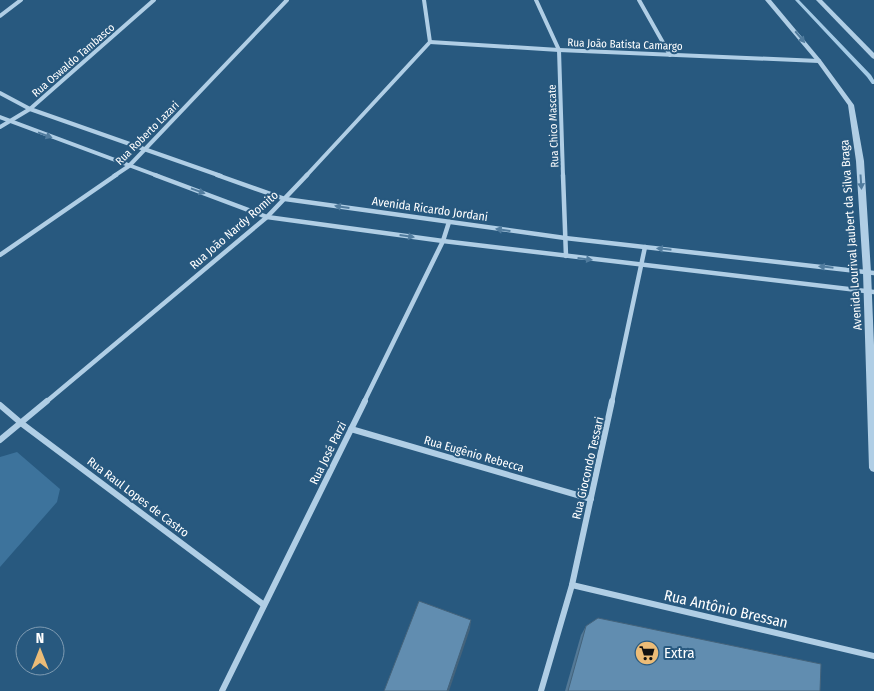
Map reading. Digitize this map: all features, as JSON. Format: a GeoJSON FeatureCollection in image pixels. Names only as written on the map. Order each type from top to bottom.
{"type":"FeatureCollection","features":[{"type":"Feature","properties":{"kind":"street"},"geometry":{"type":"LineString","coordinates":[[0,16],[21,0]]}},
{"type":"Feature","properties":{"kind":"street","name":"Rua Oswaldo Tambasco"},"geometry":{"type":"LineString","coordinates":[[0,127],[30,109],[154,0]]}},
{"type":"Feature","properties":{"kind":"street","name":"Rua Roberto Lazari"},"geometry":{"type":"LineString","coordinates":[[0,255],[129,166],[286,0]]}},
{"type":"Feature","properties":{"kind":"street"},"geometry":{"type":"LineString","coordinates":[[424,0],[430,42]]}},
{"type":"Feature","properties":{"kind":"street","name":"Rua Chico Mascate"},"geometry":{"type":"LineString","coordinates":[[536,0],[559,50],[566,256]]}},
{"type":"Feature","properties":{"kind":"street"},"geometry":{"type":"LineString","coordinates":[[639,0],[670,55]]}},
{"type":"Feature","properties":{"kind":"street","name":"Avenida Lourival Jaubert da Silva Braga"},"geometry":{"type":"LineString","coordinates":[[768,0],[820,61],[851,105],[860,161],[870,272],[874,468]]}},
{"type":"Feature","properties":{"kind":"street"},"geometry":{"type":"LineString","coordinates":[[819,0],[874,57]]}},
{"type":"Feature","properties":{"kind":"street","name":"Rua João Batista Camargo"},"geometry":{"type":"LineString","coordinates":[[430,42],[559,50],[820,61]]}},
{"type":"Feature","properties":{"kind":"street","name":"Rua João Nardy Romito"},"geometry":{"type":"LineString","coordinates":[[0,440],[267,217],[430,42]]}},
{"type":"Feature","properties":{"kind":"street","name":"Avenida Ricardo Jordani"},"geometry":{"type":"LineString","coordinates":[[0,93],[30,109],[285,199],[566,238],[870,272]]}},
{"type":"Feature","properties":{"kind":"street"},"geometry":{"type":"LineString","coordinates":[[0,117],[9,122],[267,217],[443,242],[871,292]]}},
{"type":"Feature","properties":{"kind":"street","name":"Rua José Parzi"},"geometry":{"type":"LineString","coordinates":[[222,691],[443,242],[449,222]]}},
{"type":"Feature","properties":{"kind":"street","name":"Rua Giocondo Tessari"},"geometry":{"type":"LineString","coordinates":[[540,691],[572,586],[643,266],[645,247]]}},
{"type":"Feature","properties":{"kind":"street","name":"Rua Raul Lopes de Castro"},"geometry":{"type":"LineString","coordinates":[[0,405],[21,423],[264,605]]}},
{"type":"Feature","properties":{"kind":"street","name":"Rua Eugênio Rebecca"},"geometry":{"type":"LineString","coordinates":[[351,428],[591,499]]}},
{"type":"Feature","properties":{"kind":"street","name":"Rua Antônio Bressan"},"geometry":{"type":"LineString","coordinates":[[572,586],[874,656]]}},
{"type":"Feature","properties":{"kind":"shaded area"},"geometry":{"type":"Polygon","coordinates":[[[17,452],[60,489],[57,502],[0,567],[0,457],[17,452]]]}},
{"type":"Feature","properties":{"kind":"building"},"geometry":{"type":"Polygon","coordinates":[[[419,601],[471,620],[447,691],[384,691],[419,601]]]}},
{"type":"Feature","properties":{"kind":"building","name":"Extra"},"geometry":{"type":"Polygon","coordinates":[[[598,618],[821,664],[820,691],[568,691],[586,626],[598,618]]]}},
{"type":"Feature","properties":{"kind":"waterway"},"geometry":{"type":"LineString","coordinates":[[797,0],[874,83]]}},
{"type":"Feature","properties":{"kind":"place","name":"Extra"},"geometry":{"type":"Point","coordinates":[647,653]}}]}
